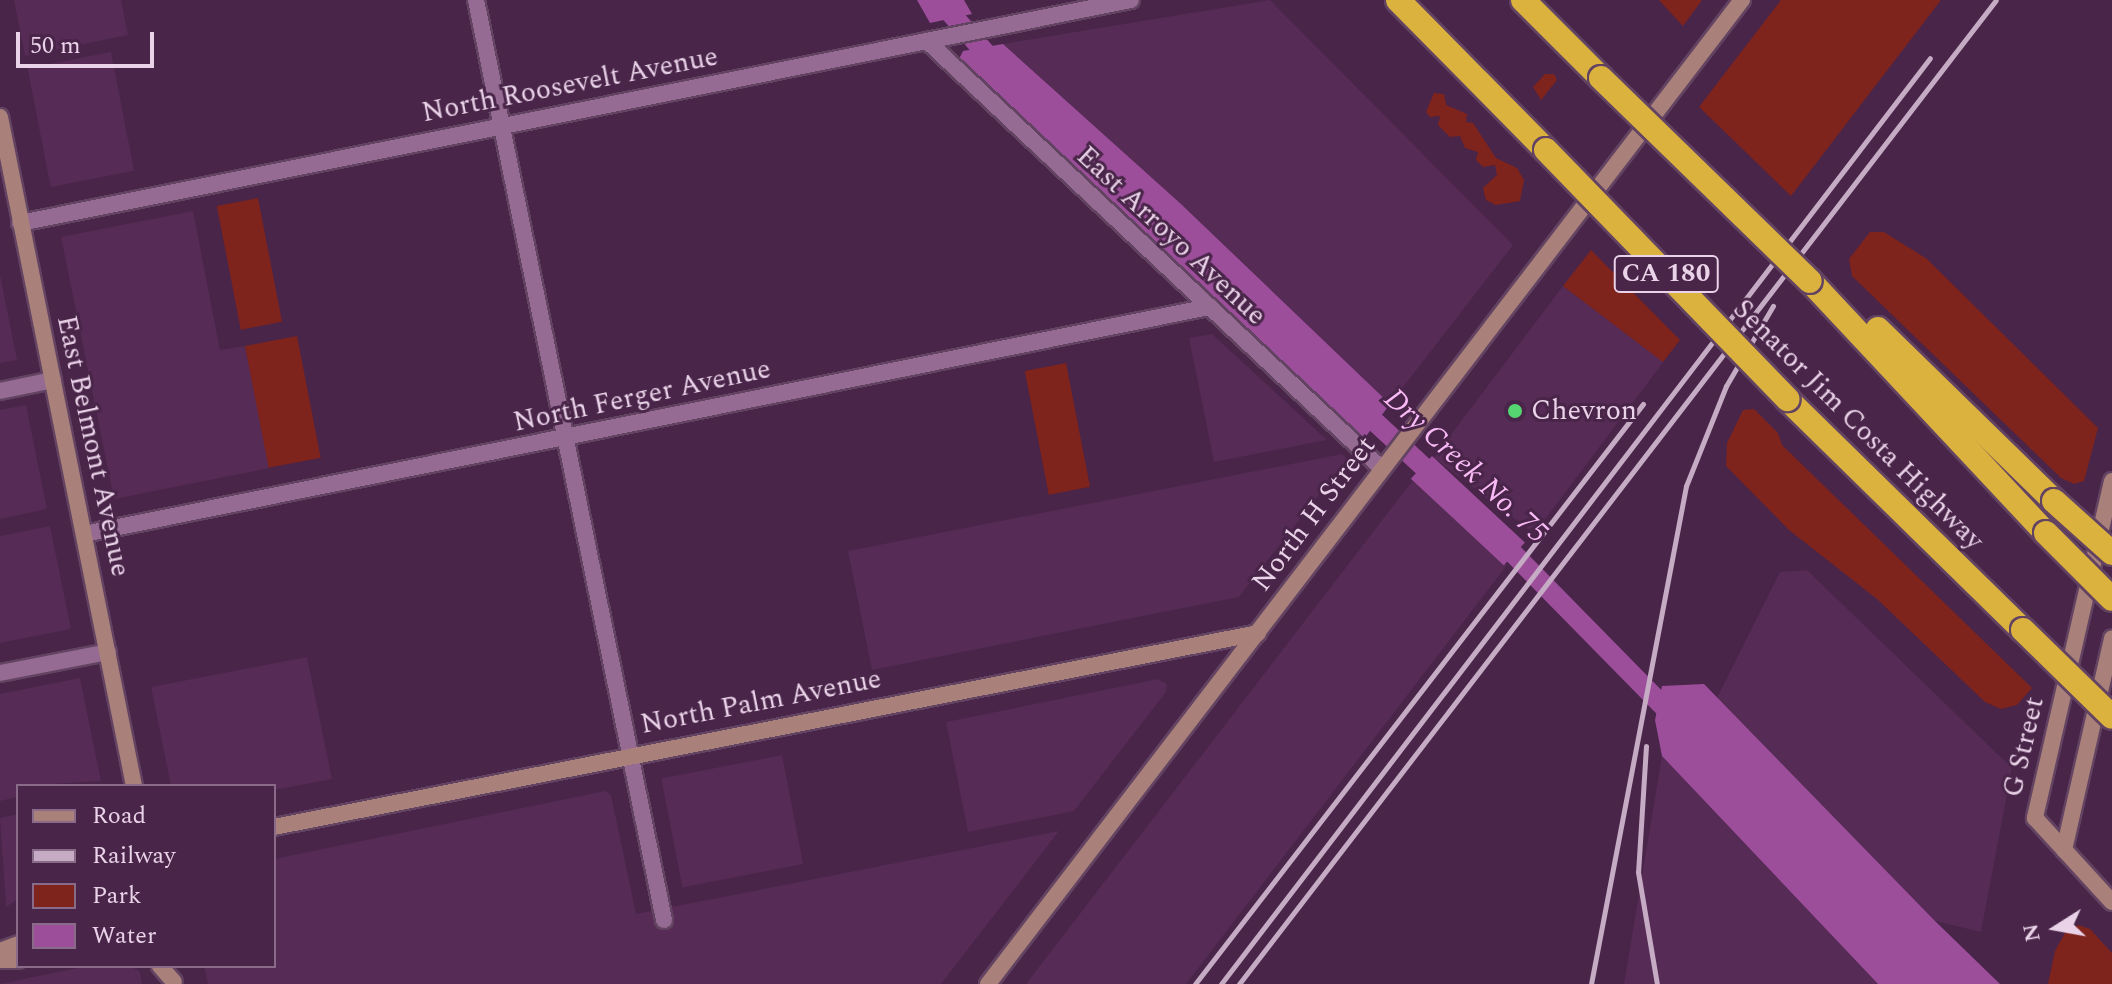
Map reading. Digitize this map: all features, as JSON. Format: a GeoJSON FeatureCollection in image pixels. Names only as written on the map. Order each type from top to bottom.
{"type":"FeatureCollection","features":[{"type":"Feature","properties":{"kind":"highway","name":"Senator Jim Costa Highway"},"geometry":{"type":"LineString","coordinates":[[1398,0],[1787,399],[2112,717]]}},
{"type":"Feature","properties":{"kind":"highway"},"geometry":{"type":"LineString","coordinates":[[1523,0],[1810,281],[1848,311],[2112,553]]}},
{"type":"Feature","properties":{"kind":"highway"},"geometry":{"type":"LineString","coordinates":[[1848,311],[2046,533],[2112,599]]}},
{"type":"Feature","properties":{"kind":"main road","name":"North H Street"},"geometry":{"type":"LineString","coordinates":[[988,984],[1258,633],[1380,467],[1742,0]]}},
{"type":"Feature","properties":{"kind":"main road","name":"East Belmont Avenue"},"geometry":{"type":"LineString","coordinates":[[0,117],[134,784]]}},
{"type":"Feature","properties":{"kind":"main road","name":"G Street"},"geometry":{"type":"LineString","coordinates":[[2064,850],[2035,818],[2112,481]]}},
{"type":"Feature","properties":{"kind":"main road","name":"North Palm Avenue"},"geometry":{"type":"LineString","coordinates":[[276,827],[631,754],[1258,633]]}},
{"type":"Feature","properties":{"kind":"main road"},"geometry":{"type":"LineString","coordinates":[[2112,638],[2064,850],[2112,902]]}},
{"type":"Feature","properties":{"kind":"street"},"geometry":{"type":"LineString","coordinates":[[476,0],[500,126],[568,438],[664,920]]}},
{"type":"Feature","properties":{"kind":"street","name":"North Roosevelt Avenue"},"geometry":{"type":"LineString","coordinates":[[20,223],[1131,0]]}},
{"type":"Feature","properties":{"kind":"street","name":"East Arroyo Avenue"},"geometry":{"type":"LineString","coordinates":[[927,41],[1380,467]]}},
{"type":"Feature","properties":{"kind":"street","name":"North Ferger Avenue"},"geometry":{"type":"LineString","coordinates":[[84,534],[1209,307]]}},
{"type":"Feature","properties":{"kind":"street"},"geometry":{"type":"LineString","coordinates":[[0,391],[53,380]]}},
{"type":"Feature","properties":{"kind":"street"},"geometry":{"type":"LineString","coordinates":[[0,673],[108,652]]}},
{"type":"Feature","properties":{"kind":"shaded area"},"geometry":{"type":"Polygon","coordinates":[[[14,0],[121,0],[128,35],[25,56],[14,0]]]}},
{"type":"Feature","properties":{"kind":"shaded area"},"geometry":{"type":"Polygon","coordinates":[[[1270,0],[1513,245],[1390,404],[1181,204],[1003,44],[1270,0]]]}},
{"type":"Feature","properties":{"kind":"shaded area"},"geometry":{"type":"Polygon","coordinates":[[[111,52],[134,171],[51,187],[28,68],[111,52]]]}},
{"type":"Feature","properties":{"kind":"shaded area"},"geometry":{"type":"Polygon","coordinates":[[[193,211],[220,350],[245,346],[270,468],[114,499],[61,237],[193,211]]]}},
{"type":"Feature","properties":{"kind":"shaded area"},"geometry":{"type":"Polygon","coordinates":[[[0,275],[17,360],[0,363],[0,275]]]}},
{"type":"Feature","properties":{"kind":"shaded area"},"geometry":{"type":"Polygon","coordinates":[[[1563,286],[1664,362],[1534,534],[1434,458],[1563,286]]]}},
{"type":"Feature","properties":{"kind":"shaded area"},"geometry":{"type":"Polygon","coordinates":[[[1212,334],[1327,440],[1214,462],[1189,338],[1212,334]]]}},
{"type":"Feature","properties":{"kind":"shaded area"},"geometry":{"type":"Polygon","coordinates":[[[26,405],[47,509],[0,519],[0,410],[26,405]]]}},
{"type":"Feature","properties":{"kind":"shaded area"},"geometry":{"type":"Polygon","coordinates":[[[1342,454],[1347,459],[1239,597],[872,670],[848,551],[1342,454]]]}},
{"type":"Feature","properties":{"kind":"shaded area"},"geometry":{"type":"Polygon","coordinates":[[[1413,480],[1507,565],[1186,984],[1026,984],[1413,480]]]}},
{"type":"Feature","properties":{"kind":"shaded area"},"geometry":{"type":"Polygon","coordinates":[[[50,526],[71,629],[0,643],[0,536],[50,526]]]}},
{"type":"Feature","properties":{"kind":"shaded area"},"geometry":{"type":"Polygon","coordinates":[[[1807,570],[2012,768],[1981,932],[1935,921],[1717,698],[1780,572],[1807,570]]]}},
{"type":"Feature","properties":{"kind":"shaded area"},"geometry":{"type":"Polygon","coordinates":[[[307,657],[332,779],[276,790],[276,784],[171,784],[151,687],[307,657]]]}},
{"type":"Feature","properties":{"kind":"shaded area"},"geometry":{"type":"Polygon","coordinates":[[[80,678],[101,781],[16,784],[16,797],[0,801],[0,694],[80,678]]]}},
{"type":"Feature","properties":{"kind":"shaded area"},"geometry":{"type":"Polygon","coordinates":[[[1158,679],[1167,684],[1166,692],[1074,811],[968,832],[946,722],[1158,679]]]}},
{"type":"Feature","properties":{"kind":"shaded area"},"geometry":{"type":"Polygon","coordinates":[[[782,755],[803,864],[682,887],[661,778],[782,755]]]}},
{"type":"Feature","properties":{"kind":"shaded area"},"geometry":{"type":"Polygon","coordinates":[[[1662,756],[1878,984],[1624,984],[1662,756]]]}},
{"type":"Feature","properties":{"kind":"shaded area"},"geometry":{"type":"Polygon","coordinates":[[[605,791],[611,795],[636,914],[1059,831],[941,984],[208,984],[204,968],[276,968],[276,859],[605,791]]]}},
{"type":"Feature","properties":{"kind":"shaded area"},"geometry":{"type":"Polygon","coordinates":[[[16,814],[16,900],[6,907],[0,818],[16,814]]]}},
{"type":"Feature","properties":{"kind":"shaded area"},"geometry":{"type":"Polygon","coordinates":[[[77,968],[134,968],[140,972],[142,984],[0,984],[77,968]]]}},
{"type":"Feature","properties":{"kind":"green space"},"geometry":{"type":"Polygon","coordinates":[[[1659,0],[1702,0],[1683,26],[1659,0]]]}},
{"type":"Feature","properties":{"kind":"green space"},"geometry":{"type":"Polygon","coordinates":[[[1781,0],[1941,0],[1791,196],[1699,107],[1781,0]]]}},
{"type":"Feature","properties":{"kind":"green space"},"geometry":{"type":"Polygon","coordinates":[[[1545,74],[1554,74],[1557,80],[1541,100],[1533,87],[1545,74]]]}},
{"type":"Feature","properties":{"kind":"green space"},"geometry":{"type":"Polygon","coordinates":[[[1434,93],[1444,94],[1446,105],[1467,114],[1466,122],[1473,123],[1496,158],[1517,168],[1524,180],[1520,201],[1496,205],[1486,200],[1483,188],[1497,175],[1495,165],[1483,167],[1476,160],[1478,152],[1465,148],[1460,136],[1450,137],[1438,125],[1440,116],[1430,117],[1426,112],[1434,93]]]}},
{"type":"Feature","properties":{"kind":"green space"},"geometry":{"type":"Polygon","coordinates":[[[258,198],[282,322],[241,330],[217,206],[258,198]]]}},
{"type":"Feature","properties":{"kind":"green space"},"geometry":{"type":"Polygon","coordinates":[[[1870,232],[1884,232],[1927,259],[2098,428],[2084,481],[2074,484],[2061,478],[1852,276],[1849,259],[1870,232]]]}},
{"type":"Feature","properties":{"kind":"green space"},"geometry":{"type":"Polygon","coordinates":[[[1591,250],[1680,340],[1663,362],[1563,286],[1591,250]]]}},
{"type":"Feature","properties":{"kind":"green space"},"geometry":{"type":"Polygon","coordinates":[[[297,336],[321,458],[269,468],[245,346],[297,336]]]}},
{"type":"Feature","properties":{"kind":"green space"},"geometry":{"type":"Polygon","coordinates":[[[1066,363],[1090,487],[1049,495],[1025,371],[1066,363]]]}},
{"type":"Feature","properties":{"kind":"green space"},"geometry":{"type":"Polygon","coordinates":[[[1754,409],[1778,433],[1782,445],[2032,688],[2017,705],[2001,709],[1985,702],[1877,599],[1789,530],[1726,466],[1727,443],[1743,410],[1754,409]]]}},
{"type":"Feature","properties":{"kind":"green space"},"geometry":{"type":"Polygon","coordinates":[[[2078,925],[2090,929],[2112,953],[2112,984],[2048,984],[2055,951],[2066,931],[2078,925]]]}},
{"type":"Feature","properties":{"kind":"water"},"geometry":{"type":"Polygon","coordinates":[[[917,0],[964,0],[972,14],[930,23],[917,0]]]}},
{"type":"Feature","properties":{"kind":"water"},"geometry":{"type":"Polygon","coordinates":[[[1003,44],[1181,204],[1390,404],[1364,439],[959,59],[963,51],[1003,44]]]}},
{"type":"Feature","properties":{"kind":"water"},"geometry":{"type":"Polygon","coordinates":[[[1432,456],[1525,543],[1504,565],[1411,479],[1432,456]]]}},
{"type":"Feature","properties":{"kind":"water"},"geometry":{"type":"Polygon","coordinates":[[[1704,684],[2000,984],[1878,984],[1662,756],[1655,720],[1662,686],[1704,684]]]}},
{"type":"Feature","properties":{"kind":"waterway","name":"Dry Creek No. 75"},"geometry":{"type":"LineString","coordinates":[[939,0],[997,66]]}},
{"type":"Feature","properties":{"kind":"waterway","name":"Dry Creek No. 75"},"geometry":{"type":"LineString","coordinates":[[1358,406],[1443,485]]}},
{"type":"Feature","properties":{"kind":"waterway","name":"Dry Creek No. 75"},"geometry":{"type":"LineString","coordinates":[[1495,535],[1677,720]]}},
{"type":"Feature","properties":{"kind":"railway"},"geometry":{"type":"LineString","coordinates":[[1239,984],[1996,0]]}},
{"type":"Feature","properties":{"kind":"railway"},"geometry":{"type":"LineString","coordinates":[[1221,984],[1930,58]]}},
{"type":"Feature","properties":{"kind":"railway"},"geometry":{"type":"LineString","coordinates":[[1591,984],[1686,486],[1726,386],[1773,306]]}},
{"type":"Feature","properties":{"kind":"railway"},"geometry":{"type":"LineString","coordinates":[[1195,984],[1643,404]]}},
{"type":"Feature","properties":{"kind":"railway"},"geometry":{"type":"LineString","coordinates":[[1646,746],[1638,872],[1657,984]]}},
{"type":"Feature","properties":{"kind":"place","name":"Chevron"},"geometry":{"type":"Point","coordinates":[1515,411]}}]}
